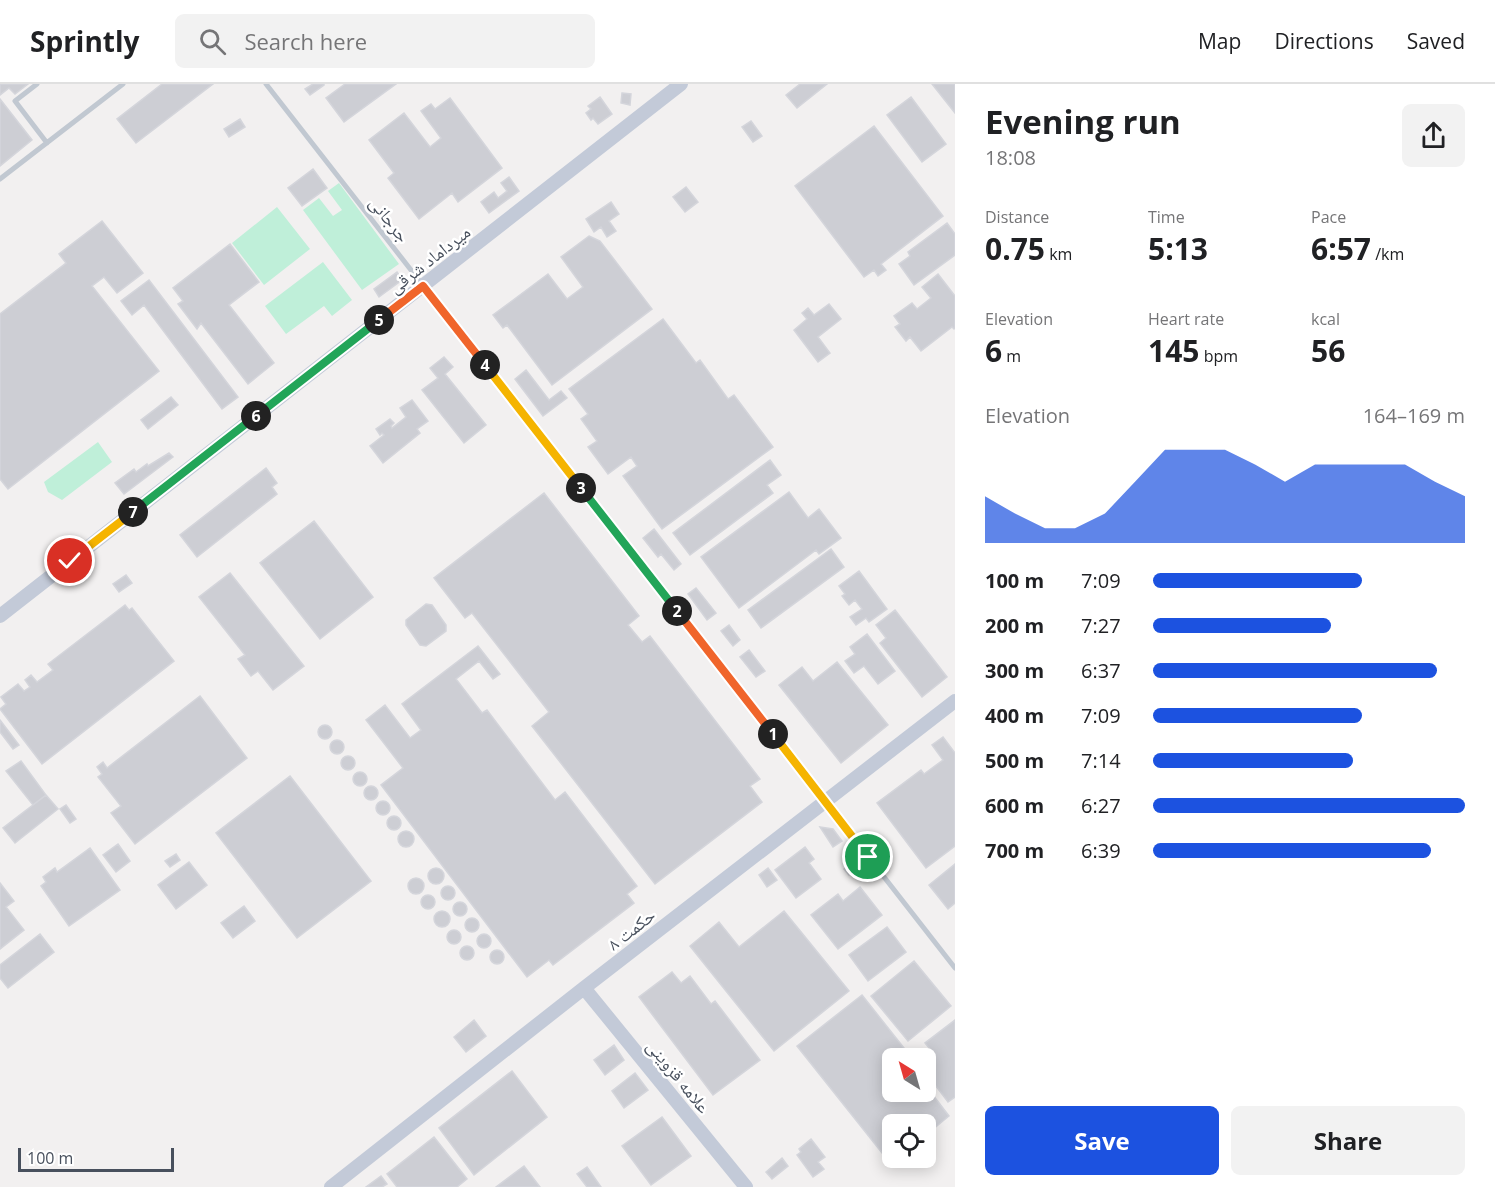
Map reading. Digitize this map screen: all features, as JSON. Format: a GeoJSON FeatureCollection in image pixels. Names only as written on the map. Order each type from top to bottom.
{"type":"FeatureCollection","features":[{"type":"Feature","properties":{"kind":"street","name":"میرداماد شرقی"},"geometry":{"type":"LineString","coordinates":[[0,616],[681,84]]}},
{"type":"Feature","properties":{"kind":"street","name":"حکمت ۸"},"geometry":{"type":"LineString","coordinates":[[331,1187],[955,701]]}},
{"type":"Feature","properties":{"kind":"street","name":"علامه قزوینی"},"geometry":{"type":"LineString","coordinates":[[584,988],[746,1187]]}},
{"type":"Feature","properties":{"kind":"lane"},"geometry":{"type":"LineString","coordinates":[[37,84],[15,101],[47,143]]}},
{"type":"Feature","properties":{"kind":"lane"},"geometry":{"type":"LineString","coordinates":[[0,179],[123,84]]}},
{"type":"Feature","properties":{"kind":"lane","name":"جرجانی"},"geometry":{"type":"LineString","coordinates":[[266,84],[955,968]]}},
{"type":"Feature","properties":{"kind":"green space"},"geometry":{"type":"Polygon","coordinates":[[[339,183],[399,264],[362,290],[303,210],[319,198],[333,216],[342,210],[328,191],[339,183]]]}},
{"type":"Feature","properties":{"kind":"green space"},"geometry":{"type":"Polygon","coordinates":[[[277,207],[310,249],[264,285],[232,243],[277,207]]]}},
{"type":"Feature","properties":{"kind":"green space"},"geometry":{"type":"Polygon","coordinates":[[[323,262],[352,300],[332,316],[324,306],[286,334],[265,306],[323,262]]]}},
{"type":"Feature","properties":{"kind":"green space"},"geometry":{"type":"Polygon","coordinates":[[[98,442],[112,462],[62,500],[48,492],[44,482],[98,442]]]}},
{"type":"Feature","properties":{"kind":"building"},"geometry":{"type":"Polygon","coordinates":[[[0,84],[28,84],[15,94],[9,88],[0,95],[0,84]]]}},
{"type":"Feature","properties":{"kind":"building"},"geometry":{"type":"Polygon","coordinates":[[[162,84],[213,84],[136,143],[117,119],[162,84]]]}},
{"type":"Feature","properties":{"kind":"building"},"geometry":{"type":"Polygon","coordinates":[[[313,84],[324,85],[310,95],[305,89],[313,84]]]}},
{"type":"Feature","properties":{"kind":"building"},"geometry":{"type":"Polygon","coordinates":[[[345,84],[396,84],[344,122],[326,98],[345,84]]]}},
{"type":"Feature","properties":{"kind":"building"},"geometry":{"type":"Polygon","coordinates":[[[800,84],[827,84],[797,108],[786,95],[800,84]]]}},
{"type":"Feature","properties":{"kind":"building"},"geometry":{"type":"Polygon","coordinates":[[[932,84],[955,84],[955,113],[932,84]]]}},
{"type":"Feature","properties":{"kind":"building"},"geometry":{"type":"Polygon","coordinates":[[[622,93],[631,94],[630,105],[621,103],[622,93]]]}},
{"type":"Feature","properties":{"kind":"building"},"geometry":{"type":"Polygon","coordinates":[[[600,97],[612,114],[598,124],[586,113],[591,109],[588,106],[600,97]]]}},
{"type":"Feature","properties":{"kind":"building"},"geometry":{"type":"Polygon","coordinates":[[[911,97],[946,144],[922,162],[887,115],[911,97]]]}},
{"type":"Feature","properties":{"kind":"building"},"geometry":{"type":"Polygon","coordinates":[[[450,98],[502,168],[458,202],[452,193],[419,219],[388,178],[394,173],[369,140],[404,113],[430,147],[441,138],[421,111],[431,104],[435,109],[450,98]]]}},
{"type":"Feature","properties":{"kind":"building"},"geometry":{"type":"Polygon","coordinates":[[[0,99],[32,140],[0,166],[0,99]]]}},
{"type":"Feature","properties":{"kind":"building"},"geometry":{"type":"Polygon","coordinates":[[[240,119],[245,127],[229,137],[224,129],[240,119]]]}},
{"type":"Feature","properties":{"kind":"building"},"geometry":{"type":"Polygon","coordinates":[[[751,121],[762,136],[753,142],[742,127],[751,121]]]}},
{"type":"Feature","properties":{"kind":"building"},"geometry":{"type":"Polygon","coordinates":[[[874,126],[943,216],[881,264],[886,270],[878,276],[874,270],[864,277],[795,186],[874,126]]]}},
{"type":"Feature","properties":{"kind":"building"},"geometry":{"type":"Polygon","coordinates":[[[313,169],[327,188],[302,206],[288,188],[313,169]]]}},
{"type":"Feature","properties":{"kind":"building"},"geometry":{"type":"Polygon","coordinates":[[[509,177],[519,191],[489,213],[481,202],[494,192],[498,198],[507,191],[501,183],[509,177]]]}},
{"type":"Feature","properties":{"kind":"building"},"geometry":{"type":"Polygon","coordinates":[[[686,187],[698,202],[685,212],[673,197],[686,187]]]}},
{"type":"Feature","properties":{"kind":"building"},"geometry":{"type":"Polygon","coordinates":[[[611,202],[619,214],[609,221],[616,231],[607,237],[601,227],[594,232],[586,219],[611,202]]]}},
{"type":"Feature","properties":{"kind":"building"},"geometry":{"type":"Polygon","coordinates":[[[102,221],[143,273],[117,293],[104,277],[92,286],[159,371],[8,489],[0,479],[0,314],[66,263],[59,254],[102,221]]]}},
{"type":"Feature","properties":{"kind":"building"},"geometry":{"type":"Polygon","coordinates":[[[947,223],[955,234],[955,255],[914,285],[899,264],[910,256],[908,252],[947,223]]]}},
{"type":"Feature","properties":{"kind":"building"},"geometry":{"type":"Polygon","coordinates":[[[589,236],[600,241],[652,309],[552,385],[507,325],[503,328],[493,315],[548,274],[567,299],[583,287],[561,257],[589,236]]]}},
{"type":"Feature","properties":{"kind":"building"},"geometry":{"type":"Polygon","coordinates":[[[230,244],[259,282],[229,305],[274,363],[248,384],[201,323],[197,329],[178,304],[183,301],[173,288],[230,244]]]}},
{"type":"Feature","properties":{"kind":"building"},"geometry":{"type":"Polygon","coordinates":[[[397,272],[402,280],[379,297],[374,289],[397,272]]]}},
{"type":"Feature","properties":{"kind":"building"},"geometry":{"type":"Polygon","coordinates":[[[938,274],[955,296],[955,328],[952,327],[921,351],[910,337],[906,341],[895,327],[900,324],[894,316],[912,303],[917,309],[931,298],[922,287],[938,274]]]}},
{"type":"Feature","properties":{"kind":"building"},"geometry":{"type":"Polygon","coordinates":[[[149,280],[238,397],[222,409],[144,305],[132,315],[121,301],[149,280]]]}},
{"type":"Feature","properties":{"kind":"building"},"geometry":{"type":"Polygon","coordinates":[[[829,304],[841,319],[818,337],[830,353],[818,362],[794,330],[807,319],[802,313],[808,308],[814,315],[829,304]]]}},
{"type":"Feature","properties":{"kind":"building"},"geometry":{"type":"Polygon","coordinates":[[[663,319],[696,363],[700,360],[728,399],[734,395],[773,447],[662,529],[623,476],[637,466],[631,457],[608,474],[588,447],[597,441],[581,419],[588,414],[569,389],[663,319]]]}},
{"type":"Feature","properties":{"kind":"building"},"geometry":{"type":"Polygon","coordinates":[[[444,357],[453,367],[445,374],[486,425],[464,443],[422,390],[438,378],[430,368],[444,357]]]}},
{"type":"Feature","properties":{"kind":"building"},"geometry":{"type":"Polygon","coordinates":[[[526,370],[549,400],[561,391],[567,398],[543,416],[515,379],[526,370]]]}},
{"type":"Feature","properties":{"kind":"building"},"geometry":{"type":"Polygon","coordinates":[[[171,397],[178,405],[148,429],[141,420],[171,397]]]}},
{"type":"Feature","properties":{"kind":"building"},"geometry":{"type":"Polygon","coordinates":[[[412,400],[428,421],[417,429],[420,433],[383,463],[370,446],[384,435],[382,433],[380,435],[376,429],[390,419],[394,423],[392,428],[406,417],[400,408],[412,400]]]}},
{"type":"Feature","properties":{"kind":"building"},"geometry":{"type":"Polygon","coordinates":[[[169,453],[173,457],[124,494],[115,483],[134,469],[136,472],[169,453]]]}},
{"type":"Feature","properties":{"kind":"building"},"geometry":{"type":"Polygon","coordinates":[[[770,460],[781,475],[767,485],[773,493],[690,555],[673,533],[770,460]]]}},
{"type":"Feature","properties":{"kind":"building"},"geometry":{"type":"Polygon","coordinates":[[[266,468],[277,483],[272,487],[277,494],[197,557],[180,535],[266,468]]]}},
{"type":"Feature","properties":{"kind":"building"},"geometry":{"type":"Polygon","coordinates":[[[789,492],[808,518],[819,509],[841,538],[819,554],[816,550],[739,608],[701,557],[789,492]]]}},
{"type":"Feature","properties":{"kind":"building"},"geometry":{"type":"Polygon","coordinates":[[[544,493],[639,616],[628,625],[642,642],[650,636],[760,779],[750,786],[762,802],[655,884],[532,726],[549,712],[472,613],[465,618],[434,578],[544,493]]]}},
{"type":"Feature","properties":{"kind":"building"},"geometry":{"type":"Polygon","coordinates":[[[314,521],[373,597],[320,639],[260,563],[314,521]]]}},
{"type":"Feature","properties":{"kind":"building"},"geometry":{"type":"Polygon","coordinates":[[[654,529],[681,564],[674,570],[661,554],[658,557],[643,538],[654,529]]]}},
{"type":"Feature","properties":{"kind":"building"},"geometry":{"type":"Polygon","coordinates":[[[831,549],[844,567],[761,628],[748,610],[831,549]]]}},
{"type":"Feature","properties":{"kind":"building"},"geometry":{"type":"Polygon","coordinates":[[[859,571],[887,609],[869,622],[866,618],[856,625],[850,617],[862,609],[855,600],[849,605],[842,596],[845,594],[839,586],[859,571]]]}},
{"type":"Feature","properties":{"kind":"building"},"geometry":{"type":"Polygon","coordinates":[[[230,573],[304,666],[273,690],[258,671],[251,676],[238,659],[245,655],[199,597],[230,573]]]}},
{"type":"Feature","properties":{"kind":"building"},"geometry":{"type":"Polygon","coordinates":[[[126,575],[132,583],[119,592],[113,584],[126,575]]]}},
{"type":"Feature","properties":{"kind":"building"},"geometry":{"type":"Polygon","coordinates":[[[696,588],[716,613],[707,620],[688,594],[696,588]]]}},
{"type":"Feature","properties":{"kind":"building"},"geometry":{"type":"Polygon","coordinates":[[[426,604],[432,605],[446,625],[446,631],[426,646],[420,645],[406,625],[406,620],[426,604]]]}},
{"type":"Feature","properties":{"kind":"building"},"geometry":{"type":"Polygon","coordinates":[[[125,605],[129,610],[132,608],[174,661],[42,764],[0,709],[6,704],[1,697],[18,684],[24,691],[30,687],[25,680],[31,675],[37,682],[53,670],[48,664],[125,605]]]}},
{"type":"Feature","properties":{"kind":"building"},"geometry":{"type":"Polygon","coordinates":[[[895,610],[947,677],[922,697],[880,643],[886,638],[876,625],[895,610]]]}},
{"type":"Feature","properties":{"kind":"building"},"geometry":{"type":"Polygon","coordinates":[[[729,625],[740,640],[733,646],[721,631],[729,625]]]}},
{"type":"Feature","properties":{"kind":"building"},"geometry":{"type":"Polygon","coordinates":[[[867,634],[895,671],[878,684],[864,666],[854,673],[845,661],[855,654],[850,647],[867,634]]]}},
{"type":"Feature","properties":{"kind":"building"},"geometry":{"type":"Polygon","coordinates":[[[478,646],[500,674],[493,679],[479,661],[456,679],[482,713],[487,710],[555,800],[565,792],[637,886],[627,894],[634,903],[553,965],[549,960],[527,977],[381,785],[403,768],[366,720],[385,705],[410,738],[421,730],[402,704],[478,646]]]}},
{"type":"Feature","properties":{"kind":"building"},"geometry":{"type":"Polygon","coordinates":[[[749,650],[765,671],[756,677],[740,657],[749,650]]]}},
{"type":"Feature","properties":{"kind":"building"},"geometry":{"type":"Polygon","coordinates":[[[837,662],[888,725],[841,763],[779,685],[802,667],[813,681],[837,662]]]}},
{"type":"Feature","properties":{"kind":"building"},"geometry":{"type":"Polygon","coordinates":[[[200,696],[247,758],[135,844],[111,813],[121,806],[98,777],[102,774],[97,767],[103,762],[107,768],[200,696]]]}},
{"type":"Feature","properties":{"kind":"building"},"geometry":{"type":"Polygon","coordinates":[[[0,720],[19,745],[13,749],[0,732],[0,720]]]}},
{"type":"Feature","properties":{"kind":"building"},"geometry":{"type":"Polygon","coordinates":[[[322,725],[328,725],[332,732],[328,739],[322,739],[318,735],[318,729],[322,725]]]}},
{"type":"Feature","properties":{"kind":"building"},"geometry":{"type":"Polygon","coordinates":[[[943,737],[955,753],[955,846],[926,868],[877,803],[921,770],[924,774],[943,760],[932,745],[943,737]]]}},
{"type":"Feature","properties":{"kind":"building"},"geometry":{"type":"Polygon","coordinates":[[[337,740],[342,742],[344,747],[342,752],[337,754],[332,752],[330,747],[332,742],[337,740]]]}},
{"type":"Feature","properties":{"kind":"building"},"geometry":{"type":"Polygon","coordinates":[[[348,756],[353,758],[355,763],[353,768],[348,770],[343,768],[341,763],[343,758],[348,756]]]}},
{"type":"Feature","properties":{"kind":"building"},"geometry":{"type":"Polygon","coordinates":[[[21,761],[46,795],[33,805],[6,771],[21,761]]]}},
{"type":"Feature","properties":{"kind":"building"},"geometry":{"type":"Polygon","coordinates":[[[360,772],[365,774],[367,779],[365,784],[360,786],[355,784],[353,779],[355,774],[360,772]]]}},
{"type":"Feature","properties":{"kind":"building"},"geometry":{"type":"Polygon","coordinates":[[[290,776],[371,881],[297,938],[216,833],[290,776]]]}},
{"type":"Feature","properties":{"kind":"building"},"geometry":{"type":"Polygon","coordinates":[[[368,786],[374,786],[378,793],[374,800],[368,800],[364,796],[364,790],[368,786]]]}},
{"type":"Feature","properties":{"kind":"building"},"geometry":{"type":"Polygon","coordinates":[[[46,795],[58,809],[15,843],[3,828],[46,795]]]}},
{"type":"Feature","properties":{"kind":"building"},"geometry":{"type":"Polygon","coordinates":[[[380,801],[386,801],[390,808],[386,815],[380,815],[376,811],[376,805],[380,801]]]}},
{"type":"Feature","properties":{"kind":"building"},"geometry":{"type":"Polygon","coordinates":[[[66,805],[76,819],[70,823],[60,809],[66,805]]]}},
{"type":"Feature","properties":{"kind":"building"},"geometry":{"type":"Polygon","coordinates":[[[391,816],[397,816],[401,823],[397,830],[391,830],[387,826],[387,820],[391,816]]]}},
{"type":"Feature","properties":{"kind":"building"},"geometry":{"type":"Polygon","coordinates":[[[820,827],[833,829],[842,841],[833,847],[820,827]]]}},
{"type":"Feature","properties":{"kind":"building"},"geometry":{"type":"Polygon","coordinates":[[[406,831],[414,839],[406,847],[398,839],[406,831]]]}},
{"type":"Feature","properties":{"kind":"building"},"geometry":{"type":"Polygon","coordinates":[[[118,844],[130,861],[116,872],[103,855],[118,844]]]}},
{"type":"Feature","properties":{"kind":"building"},"geometry":{"type":"Polygon","coordinates":[[[805,847],[814,859],[809,863],[821,879],[796,898],[775,870],[805,847]]]}},
{"type":"Feature","properties":{"kind":"building"},"geometry":{"type":"Polygon","coordinates":[[[90,848],[120,890],[69,926],[41,886],[46,882],[43,877],[55,868],[57,872],[90,848]]]}},
{"type":"Feature","properties":{"kind":"building"},"geometry":{"type":"Polygon","coordinates":[[[176,854],[180,860],[170,867],[165,861],[176,854]]]}},
{"type":"Feature","properties":{"kind":"building"},"geometry":{"type":"Polygon","coordinates":[[[857,858],[862,865],[849,875],[844,869],[857,858]]]}},
{"type":"Feature","properties":{"kind":"building"},"geometry":{"type":"Polygon","coordinates":[[[189,862],[207,885],[176,909],[158,885],[189,862]]]}},
{"type":"Feature","properties":{"kind":"building"},"geometry":{"type":"Polygon","coordinates":[[[955,864],[955,903],[948,909],[929,885],[955,864]]]}},
{"type":"Feature","properties":{"kind":"building"},"geometry":{"type":"Polygon","coordinates":[[[436,868],[444,876],[436,884],[428,876],[436,868]]]}},
{"type":"Feature","properties":{"kind":"building"},"geometry":{"type":"Polygon","coordinates":[[[768,868],[777,880],[767,887],[759,875],[768,868]]]}},
{"type":"Feature","properties":{"kind":"building"},"geometry":{"type":"Polygon","coordinates":[[[416,878],[424,886],[416,894],[408,886],[416,878]]]}},
{"type":"Feature","properties":{"kind":"building"},"geometry":{"type":"Polygon","coordinates":[[[0,883],[14,901],[6,907],[24,930],[0,949],[0,883]]]}},
{"type":"Feature","properties":{"kind":"building"},"geometry":{"type":"Polygon","coordinates":[[[445,886],[451,886],[455,893],[451,900],[445,900],[441,896],[441,890],[445,886]]]}},
{"type":"Feature","properties":{"kind":"building"},"geometry":{"type":"Polygon","coordinates":[[[860,887],[882,915],[838,949],[811,915],[838,894],[843,901],[860,887]]]}},
{"type":"Feature","properties":{"kind":"building"},"geometry":{"type":"Polygon","coordinates":[[[425,895],[431,895],[435,902],[431,909],[425,909],[421,905],[421,899],[425,895]]]}},
{"type":"Feature","properties":{"kind":"building"},"geometry":{"type":"Polygon","coordinates":[[[460,902],[465,904],[467,909],[465,914],[460,916],[455,914],[453,909],[455,904],[460,902]]]}},
{"type":"Feature","properties":{"kind":"building"},"geometry":{"type":"Polygon","coordinates":[[[244,906],[255,921],[233,938],[221,923],[244,906]]]}},
{"type":"Feature","properties":{"kind":"building"},"geometry":{"type":"Polygon","coordinates":[[[442,911],[450,919],[442,927],[434,919],[442,911]]]}},
{"type":"Feature","properties":{"kind":"building"},"geometry":{"type":"Polygon","coordinates":[[[784,911],[849,991],[774,1051],[690,946],[719,922],[739,947],[784,911]]]}},
{"type":"Feature","properties":{"kind":"building"},"geometry":{"type":"Polygon","coordinates":[[[472,918],[477,920],[479,925],[477,930],[472,932],[467,930],[465,925],[467,920],[472,918]]]}},
{"type":"Feature","properties":{"kind":"building"},"geometry":{"type":"Polygon","coordinates":[[[887,927],[906,952],[868,981],[849,955],[887,927]]]}},
{"type":"Feature","properties":{"kind":"building"},"geometry":{"type":"Polygon","coordinates":[[[451,930],[457,930],[461,937],[457,944],[451,944],[447,940],[447,934],[451,930]]]}},
{"type":"Feature","properties":{"kind":"building"},"geometry":{"type":"Polygon","coordinates":[[[40,934],[54,952],[8,988],[0,978],[0,965],[40,934]]]}},
{"type":"Feature","properties":{"kind":"building"},"geometry":{"type":"Polygon","coordinates":[[[481,934],[487,934],[491,941],[487,948],[481,948],[477,944],[477,938],[481,934]]]}},
{"type":"Feature","properties":{"kind":"building"},"geometry":{"type":"Polygon","coordinates":[[[464,946],[470,946],[474,953],[470,960],[464,960],[460,956],[460,950],[464,946]]]}},
{"type":"Feature","properties":{"kind":"building"},"geometry":{"type":"Polygon","coordinates":[[[494,950],[500,950],[504,957],[500,964],[494,964],[490,960],[490,954],[494,950]]]}},
{"type":"Feature","properties":{"kind":"building"},"geometry":{"type":"Polygon","coordinates":[[[914,961],[951,1006],[908,1041],[871,996],[914,961]]]}},
{"type":"Feature","properties":{"kind":"building"},"geometry":{"type":"Polygon","coordinates":[[[672,972],[681,983],[690,976],[711,1004],[715,1001],[760,1060],[713,1095],[639,997],[672,972]]]}},
{"type":"Feature","properties":{"kind":"building"},"geometry":{"type":"Polygon","coordinates":[[[862,995],[904,1048],[882,1048],[882,1102],[936,1102],[936,1099],[949,1116],[936,1127],[936,1114],[882,1114],[882,1153],[797,1046],[862,995]]]}},
{"type":"Feature","properties":{"kind":"building"},"geometry":{"type":"Polygon","coordinates":[[[474,1020],[486,1036],[466,1052],[454,1037],[474,1020]]]}},
{"type":"Feature","properties":{"kind":"building"},"geometry":{"type":"Polygon","coordinates":[[[955,1020],[955,1097],[948,1102],[936,1086],[936,1048],[929,1048],[925,1043],[955,1020]]]}},
{"type":"Feature","properties":{"kind":"building"},"geometry":{"type":"Polygon","coordinates":[[[614,1045],[624,1060],[605,1075],[594,1060],[614,1045]]]}},
{"type":"Feature","properties":{"kind":"building"},"geometry":{"type":"Polygon","coordinates":[[[512,1071],[547,1117],[474,1175],[439,1128],[512,1071]]]}},
{"type":"Feature","properties":{"kind":"building"},"geometry":{"type":"Polygon","coordinates":[[[635,1073],[648,1090],[624,1108],[612,1091],[635,1073]]]}},
{"type":"Feature","properties":{"kind":"building"},"geometry":{"type":"Polygon","coordinates":[[[662,1117],[691,1156],[651,1185],[622,1146],[662,1117]]]}},
{"type":"Feature","properties":{"kind":"building"},"geometry":{"type":"Polygon","coordinates":[[[434,1137],[467,1179],[457,1187],[397,1187],[387,1174],[434,1137]]]}},
{"type":"Feature","properties":{"kind":"building"},"geometry":{"type":"Polygon","coordinates":[[[811,1139],[825,1157],[818,1162],[824,1169],[813,1177],[797,1155],[801,1152],[799,1149],[811,1139]]]}},
{"type":"Feature","properties":{"kind":"building"},"geometry":{"type":"Polygon","coordinates":[[[782,1158],[788,1166],[772,1179],[766,1172],[782,1158]]]}},
{"type":"Feature","properties":{"kind":"building"},"geometry":{"type":"Polygon","coordinates":[[[524,1166],[540,1187],[496,1187],[524,1166]]]}},
{"type":"Feature","properties":{"kind":"building"},"geometry":{"type":"Polygon","coordinates":[[[587,1167],[601,1187],[587,1187],[577,1174],[587,1167]]]}},
{"type":"Feature","properties":{"kind":"building"},"geometry":{"type":"Polygon","coordinates":[[[381,1176],[387,1184],[382,1187],[366,1187],[381,1176]]]}},
{"type":"Feature","properties":{"kind":"route"},"geometry":{"type":"LineString","coordinates":[[70,561],[423,286],[868,857]]}}]}
